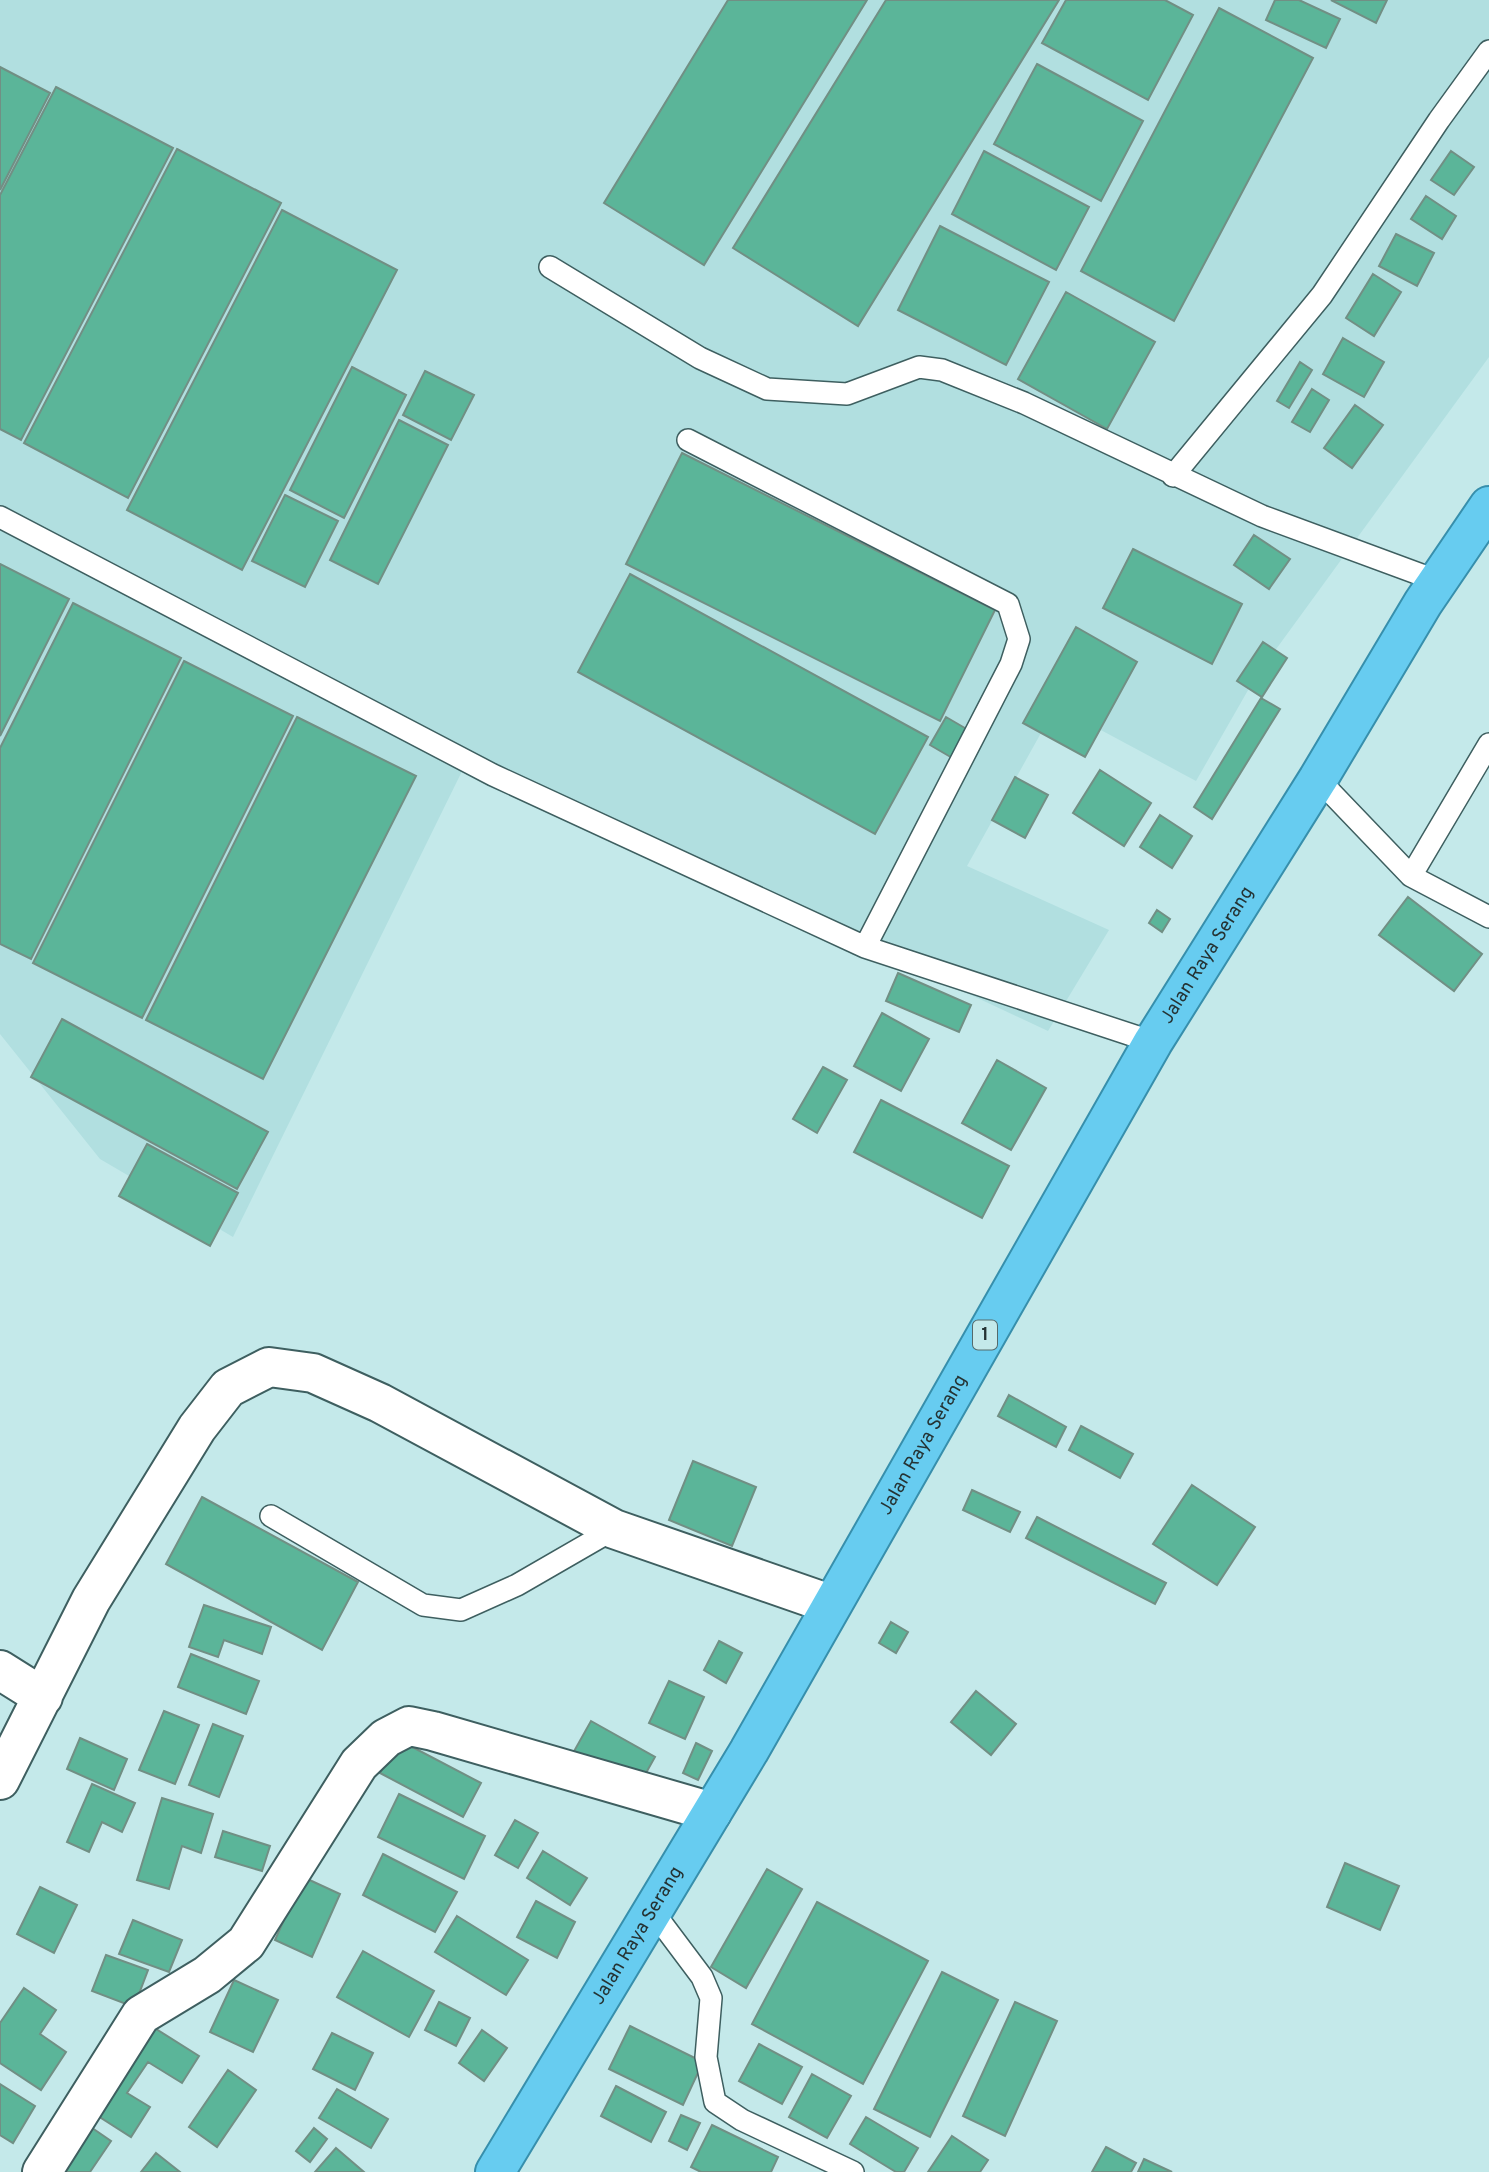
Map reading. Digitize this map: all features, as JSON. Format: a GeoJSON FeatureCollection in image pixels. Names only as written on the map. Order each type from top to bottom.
{"type":"FeatureCollection","features":[{"type":"Feature","properties":{"kind":"highway","name":"Jalan Raya Serang"},"geometry":{"type":"LineString","coordinates":[[495,2172],[651,1909],[712,1812],[1153,1042],[1438,581],[1489,506]]}},
{"type":"Feature","properties":{"kind":"street"},"geometry":{"type":"LineString","coordinates":[[0,1780],[91,1600],[197,1428],[228,1388],[269,1367],[313,1373],[380,1403],[614,1529],[830,1604]]}},
{"type":"Feature","properties":{"kind":"street"},"geometry":{"type":"LineString","coordinates":[[0,1670],[43,1697]]}},
{"type":"Feature","properties":{"kind":"street"},"geometry":{"type":"LineString","coordinates":[[42,2172],[141,2015],[207,1975],[246,1943],[359,1764],[386,1738],[409,1726],[433,1731],[712,1812]]}},
{"type":"Feature","properties":{"kind":"lane"},"geometry":{"type":"LineString","coordinates":[[1173,476],[1322,295],[1439,120],[1489,51]]}},
{"type":"Feature","properties":{"kind":"lane"},"geometry":{"type":"LineString","coordinates":[[550,267],[700,358],[767,388],[847,394],[919,367],[942,370],[1024,403],[1262,516],[1438,581]]}},
{"type":"Feature","properties":{"kind":"lane"},"geometry":{"type":"LineString","coordinates":[[688,440],[1008,604],[1018,639],[1011,664],[865,947]]}},
{"type":"Feature","properties":{"kind":"lane"},"geometry":{"type":"LineString","coordinates":[[0,517],[493,775],[865,947],[1153,1042]]}},
{"type":"Feature","properties":{"kind":"lane"},"geometry":{"type":"LineString","coordinates":[[1411,876],[1489,744]]}},
{"type":"Feature","properties":{"kind":"lane"},"geometry":{"type":"LineString","coordinates":[[1318,779],[1411,876],[1489,917]]}},
{"type":"Feature","properties":{"kind":"lane"},"geometry":{"type":"LineString","coordinates":[[271,1516],[423,1605],[461,1610],[517,1585],[614,1529]]}},
{"type":"Feature","properties":{"kind":"lane"},"geometry":{"type":"LineString","coordinates":[[651,1909],[702,1977],[711,1998],[705,2036],[706,2057],[715,2102],[742,2120],[853,2172]]}},
{"type":"Feature","properties":{"kind":"shaded area"},"geometry":{"type":"Polygon","coordinates":[[[0,0],[1489,0],[1489,357],[1255,678],[1196,781],[1056,706],[967,866],[1109,930],[1048,1031],[468,759],[233,1237],[100,1159],[0,1034],[0,0]]]}},
{"type":"Feature","properties":{"kind":"building"},"geometry":{"type":"Polygon","coordinates":[[[728,0],[867,0],[704,265],[604,203],[728,0]]]}},
{"type":"Feature","properties":{"kind":"building"},"geometry":{"type":"Polygon","coordinates":[[[886,0],[1059,0],[858,326],[733,248],[886,0]]]}},
{"type":"Feature","properties":{"kind":"building"},"geometry":{"type":"Polygon","coordinates":[[[1066,0],[1165,0],[1193,15],[1148,100],[1042,43],[1066,0]]]}},
{"type":"Feature","properties":{"kind":"building"},"geometry":{"type":"Polygon","coordinates":[[[1275,0],[1299,0],[1340,19],[1326,48],[1266,20],[1275,0]]]}},
{"type":"Feature","properties":{"kind":"building"},"geometry":{"type":"Polygon","coordinates":[[[1331,0],[1387,0],[1376,23],[1331,0]]]}},
{"type":"Feature","properties":{"kind":"building"},"geometry":{"type":"Polygon","coordinates":[[[1219,8],[1313,58],[1174,321],[1081,271],[1219,8]]]}},
{"type":"Feature","properties":{"kind":"building"},"geometry":{"type":"Polygon","coordinates":[[[1037,64],[1143,121],[1101,201],[994,144],[1037,64]]]}},
{"type":"Feature","properties":{"kind":"building"},"geometry":{"type":"Polygon","coordinates":[[[0,67],[50,93],[0,190],[0,67]]]}},
{"type":"Feature","properties":{"kind":"building"},"geometry":{"type":"Polygon","coordinates":[[[56,87],[173,148],[21,440],[0,429],[0,195],[56,87]]]}},
{"type":"Feature","properties":{"kind":"building"},"geometry":{"type":"Polygon","coordinates":[[[177,149],[281,203],[128,498],[24,443],[177,149]]]}},
{"type":"Feature","properties":{"kind":"building"},"geometry":{"type":"Polygon","coordinates":[[[984,151],[1089,207],[1056,270],[952,214],[984,151]]]}},
{"type":"Feature","properties":{"kind":"building"},"geometry":{"type":"Polygon","coordinates":[[[1451,151],[1474,167],[1454,195],[1431,180],[1451,151]]]}},
{"type":"Feature","properties":{"kind":"building"},"geometry":{"type":"Polygon","coordinates":[[[1426,196],[1456,216],[1442,239],[1411,219],[1426,196]]]}},
{"type":"Feature","properties":{"kind":"building"},"geometry":{"type":"Polygon","coordinates":[[[282,210],[397,270],[242,570],[127,510],[282,210]]]}},
{"type":"Feature","properties":{"kind":"building"},"geometry":{"type":"Polygon","coordinates":[[[940,226],[1049,282],[1006,365],[898,310],[940,226]]]}},
{"type":"Feature","properties":{"kind":"building"},"geometry":{"type":"Polygon","coordinates":[[[1396,234],[1434,253],[1417,286],[1379,266],[1396,234]]]}},
{"type":"Feature","properties":{"kind":"building"},"geometry":{"type":"Polygon","coordinates":[[[1373,274],[1401,292],[1374,336],[1346,318],[1373,274]]]}},
{"type":"Feature","properties":{"kind":"building"},"geometry":{"type":"Polygon","coordinates":[[[1066,292],[1155,342],[1107,429],[1018,379],[1066,292]]]}},
{"type":"Feature","properties":{"kind":"building"},"geometry":{"type":"Polygon","coordinates":[[[1343,338],[1384,362],[1364,397],[1323,374],[1343,338]]]}},
{"type":"Feature","properties":{"kind":"building"},"geometry":{"type":"Polygon","coordinates":[[[1300,362],[1312,370],[1289,408],[1277,401],[1300,362]]]}},
{"type":"Feature","properties":{"kind":"building"},"geometry":{"type":"Polygon","coordinates":[[[352,367],[406,395],[344,518],[290,490],[352,367]]]}},
{"type":"Feature","properties":{"kind":"building"},"geometry":{"type":"Polygon","coordinates":[[[425,371],[474,395],[451,440],[403,415],[425,371]]]}},
{"type":"Feature","properties":{"kind":"building"},"geometry":{"type":"Polygon","coordinates":[[[1312,389],[1329,400],[1310,432],[1292,422],[1312,389]]]}},
{"type":"Feature","properties":{"kind":"building"},"geometry":{"type":"Polygon","coordinates":[[[1355,405],[1383,425],[1352,468],[1324,448],[1355,405]]]}},
{"type":"Feature","properties":{"kind":"building"},"geometry":{"type":"Polygon","coordinates":[[[399,420],[448,445],[378,584],[330,560],[399,420]]]}},
{"type":"Feature","properties":{"kind":"building"},"geometry":{"type":"Polygon","coordinates":[[[682,453],[995,610],[940,721],[626,564],[682,453]]]}},
{"type":"Feature","properties":{"kind":"building"},"geometry":{"type":"Polygon","coordinates":[[[285,495],[338,521],[305,587],[252,561],[285,495]]]}},
{"type":"Feature","properties":{"kind":"building"},"geometry":{"type":"Polygon","coordinates":[[[1254,535],[1290,559],[1269,589],[1234,565],[1254,535]]]}},
{"type":"Feature","properties":{"kind":"building"},"geometry":{"type":"Polygon","coordinates":[[[1133,549],[1242,604],[1212,664],[1103,608],[1133,549]]]}},
{"type":"Feature","properties":{"kind":"building"},"geometry":{"type":"Polygon","coordinates":[[[0,564],[69,599],[0,736],[0,564]]]}},
{"type":"Feature","properties":{"kind":"building"},"geometry":{"type":"Polygon","coordinates":[[[630,574],[928,737],[875,834],[578,672],[630,574]]]}},
{"type":"Feature","properties":{"kind":"building"},"geometry":{"type":"Polygon","coordinates":[[[73,603],[181,658],[31,959],[0,944],[0,748],[73,603]]]}},
{"type":"Feature","properties":{"kind":"building"},"geometry":{"type":"Polygon","coordinates":[[[1076,627],[1137,662],[1085,757],[1023,723],[1076,627]]]}},
{"type":"Feature","properties":{"kind":"building"},"geometry":{"type":"Polygon","coordinates":[[[1263,642],[1287,658],[1262,697],[1237,681],[1263,642]]]}},
{"type":"Feature","properties":{"kind":"building"},"geometry":{"type":"Polygon","coordinates":[[[184,661],[293,716],[142,1018],[33,963],[184,661]]]}},
{"type":"Feature","properties":{"kind":"building"},"geometry":{"type":"Polygon","coordinates":[[[1261,698],[1280,709],[1212,819],[1194,807],[1261,698]]]}},
{"type":"Feature","properties":{"kind":"building"},"geometry":{"type":"Polygon","coordinates":[[[297,717],[416,776],[263,1079],[146,1020],[297,717]]]}},
{"type":"Feature","properties":{"kind":"building"},"geometry":{"type":"Polygon","coordinates":[[[946,717],[970,731],[954,759],[930,745],[946,717]]]}},
{"type":"Feature","properties":{"kind":"building"},"geometry":{"type":"Polygon","coordinates":[[[1100,770],[1151,803],[1124,846],[1073,813],[1100,770]]]}},
{"type":"Feature","properties":{"kind":"building"},"geometry":{"type":"Polygon","coordinates":[[[1015,777],[1048,795],[1025,838],[992,820],[1015,777]]]}},
{"type":"Feature","properties":{"kind":"building"},"geometry":{"type":"Polygon","coordinates":[[[1160,815],[1192,836],[1172,868],[1140,847],[1160,815]]]}},
{"type":"Feature","properties":{"kind":"building"},"geometry":{"type":"Polygon","coordinates":[[[1408,897],[1482,954],[1454,991],[1379,935],[1408,897]]]}},
{"type":"Feature","properties":{"kind":"building"},"geometry":{"type":"Polygon","coordinates":[[[1157,910],[1170,919],[1162,932],[1149,923],[1157,910]]]}},
{"type":"Feature","properties":{"kind":"building"},"geometry":{"type":"Polygon","coordinates":[[[898,973],[971,1005],[959,1032],[886,1001],[898,973]]]}},
{"type":"Feature","properties":{"kind":"building"},"geometry":{"type":"Polygon","coordinates":[[[882,1013],[929,1039],[901,1091],[854,1066],[882,1013]]]}},
{"type":"Feature","properties":{"kind":"building"},"geometry":{"type":"Polygon","coordinates":[[[62,1019],[268,1132],[237,1189],[31,1077],[62,1019]]]}},
{"type":"Feature","properties":{"kind":"building"},"geometry":{"type":"Polygon","coordinates":[[[997,1060],[1046,1088],[1011,1150],[962,1123],[997,1060]]]}},
{"type":"Feature","properties":{"kind":"building"},"geometry":{"type":"Polygon","coordinates":[[[823,1067],[847,1080],[817,1133],[793,1119],[823,1067]]]}},
{"type":"Feature","properties":{"kind":"building"},"geometry":{"type":"Polygon","coordinates":[[[881,1100],[1009,1166],[982,1218],[854,1152],[881,1100]]]}},
{"type":"Feature","properties":{"kind":"building"},"geometry":{"type":"Polygon","coordinates":[[[147,1144],[238,1193],[210,1246],[119,1196],[147,1144]]]}},
{"type":"Feature","properties":{"kind":"building"},"geometry":{"type":"Polygon","coordinates":[[[1009,1395],[1066,1427],[1056,1447],[998,1416],[1009,1395]]]}},
{"type":"Feature","properties":{"kind":"building"},"geometry":{"type":"Polygon","coordinates":[[[1081,1426],[1133,1454],[1120,1478],[1069,1450],[1081,1426]]]}},
{"type":"Feature","properties":{"kind":"building"},"geometry":{"type":"Polygon","coordinates":[[[693,1461],[756,1487],[732,1546],[669,1520],[693,1461]]]}},
{"type":"Feature","properties":{"kind":"building"},"geometry":{"type":"Polygon","coordinates":[[[1192,1485],[1255,1527],[1217,1585],[1153,1544],[1192,1485]]]}},
{"type":"Feature","properties":{"kind":"building"},"geometry":{"type":"Polygon","coordinates":[[[972,1490],[1020,1512],[1010,1532],[963,1510],[972,1490]]]}},
{"type":"Feature","properties":{"kind":"building"},"geometry":{"type":"Polygon","coordinates":[[[202,1497],[358,1582],[322,1650],[166,1564],[202,1497]]]}},
{"type":"Feature","properties":{"kind":"building"},"geometry":{"type":"Polygon","coordinates":[[[1037,1517],[1166,1583],[1155,1604],[1026,1538],[1037,1517]]]}},
{"type":"Feature","properties":{"kind":"building"},"geometry":{"type":"Polygon","coordinates":[[[204,1605],[271,1627],[262,1654],[224,1640],[218,1657],[189,1647],[204,1605]]]}},
{"type":"Feature","properties":{"kind":"building"},"geometry":{"type":"Polygon","coordinates":[[[891,1622],[908,1632],[896,1653],[879,1643],[891,1622]]]}},
{"type":"Feature","properties":{"kind":"building"},"geometry":{"type":"Polygon","coordinates":[[[719,1641],[742,1653],[726,1683],[704,1670],[719,1641]]]}},
{"type":"Feature","properties":{"kind":"building"},"geometry":{"type":"Polygon","coordinates":[[[191,1654],[259,1681],[246,1714],[178,1687],[191,1654]]]}},
{"type":"Feature","properties":{"kind":"building"},"geometry":{"type":"Polygon","coordinates":[[[669,1681],[704,1697],[685,1739],[649,1723],[669,1681]]]}},
{"type":"Feature","properties":{"kind":"building"},"geometry":{"type":"Polygon","coordinates":[[[976,1691],[1016,1724],[991,1755],[951,1722],[976,1691]]]}},
{"type":"Feature","properties":{"kind":"building"},"geometry":{"type":"Polygon","coordinates":[[[164,1711],[199,1725],[175,1784],[139,1770],[164,1711]]]}},
{"type":"Feature","properties":{"kind":"building"},"geometry":{"type":"Polygon","coordinates":[[[591,1721],[655,1757],[637,1789],[573,1753],[591,1721]]]}},
{"type":"Feature","properties":{"kind":"building"},"geometry":{"type":"Polygon","coordinates":[[[213,1724],[243,1736],[219,1797],[189,1785],[213,1724]]]}},
{"type":"Feature","properties":{"kind":"building"},"geometry":{"type":"Polygon","coordinates":[[[80,1738],[127,1759],[114,1790],[67,1769],[80,1738]]]}},
{"type":"Feature","properties":{"kind":"building"},"geometry":{"type":"Polygon","coordinates":[[[397,1739],[481,1783],[463,1817],[380,1773],[397,1739]]]}},
{"type":"Feature","properties":{"kind":"building"},"geometry":{"type":"Polygon","coordinates":[[[696,1743],[712,1751],[698,1780],[683,1773],[696,1743]]]}},
{"type":"Feature","properties":{"kind":"building"},"geometry":{"type":"Polygon","coordinates":[[[92,1784],[135,1803],[122,1832],[102,1822],[89,1852],[67,1842],[92,1784]]]}},
{"type":"Feature","properties":{"kind":"building"},"geometry":{"type":"Polygon","coordinates":[[[399,1794],[485,1836],[464,1879],[378,1837],[399,1794]]]}},
{"type":"Feature","properties":{"kind":"building"},"geometry":{"type":"Polygon","coordinates":[[[162,1798],[213,1814],[201,1853],[182,1846],[169,1889],[137,1880],[162,1798]]]}},
{"type":"Feature","properties":{"kind":"building"},"geometry":{"type":"Polygon","coordinates":[[[515,1820],[538,1833],[518,1868],[495,1855],[515,1820]]]}},
{"type":"Feature","properties":{"kind":"building"},"geometry":{"type":"Polygon","coordinates":[[[223,1831],[270,1846],[262,1871],[215,1857],[223,1831]]]}},
{"type":"Feature","properties":{"kind":"building"},"geometry":{"type":"Polygon","coordinates":[[[543,1851],[587,1878],[570,1905],[527,1878],[543,1851]]]}},
{"type":"Feature","properties":{"kind":"building"},"geometry":{"type":"Polygon","coordinates":[[[383,1854],[457,1892],[435,1932],[363,1895],[383,1854]]]}},
{"type":"Feature","properties":{"kind":"building"},"geometry":{"type":"Polygon","coordinates":[[[1345,1863],[1399,1886],[1380,1930],[1327,1907],[1345,1863]]]}},
{"type":"Feature","properties":{"kind":"building"},"geometry":{"type":"Polygon","coordinates":[[[767,1869],[802,1889],[746,1988],[711,1967],[767,1869]]]}},
{"type":"Feature","properties":{"kind":"building"},"geometry":{"type":"Polygon","coordinates":[[[303,1877],[340,1894],[312,1957],[275,1940],[303,1877]]]}},
{"type":"Feature","properties":{"kind":"building"},"geometry":{"type":"Polygon","coordinates":[[[40,1887],[77,1905],[54,1953],[17,1934],[40,1887]]]}},
{"type":"Feature","properties":{"kind":"building"},"geometry":{"type":"Polygon","coordinates":[[[536,1901],[575,1922],[557,1958],[517,1937],[536,1901]]]}},
{"type":"Feature","properties":{"kind":"building"},"geometry":{"type":"Polygon","coordinates":[[[817,1902],[928,1961],[863,2084],[752,2024],[817,1902]]]}},
{"type":"Feature","properties":{"kind":"building"},"geometry":{"type":"Polygon","coordinates":[[[457,1916],[528,1960],[506,1995],[435,1952],[457,1916]]]}},
{"type":"Feature","properties":{"kind":"building"},"geometry":{"type":"Polygon","coordinates":[[[133,1920],[182,1940],[169,1972],[119,1954],[133,1920]]]}},
{"type":"Feature","properties":{"kind":"building"},"geometry":{"type":"Polygon","coordinates":[[[363,1951],[434,1991],[409,2037],[337,1997],[363,1951]]]}},
{"type":"Feature","properties":{"kind":"building"},"geometry":{"type":"Polygon","coordinates":[[[106,1955],[148,1970],[134,2007],[92,1991],[106,1955]]]}},
{"type":"Feature","properties":{"kind":"building"},"geometry":{"type":"Polygon","coordinates":[[[942,1972],[998,2000],[930,2137],[874,2109],[942,1972]]]}},
{"type":"Feature","properties":{"kind":"building"},"geometry":{"type":"Polygon","coordinates":[[[234,1980],[278,2000],[253,2052],[210,2032],[234,1980]]]}},
{"type":"Feature","properties":{"kind":"building"},"geometry":{"type":"Polygon","coordinates":[[[24,1988],[56,2010],[40,2034],[66,2052],[41,2090],[0,2063],[0,2023],[24,1988]]]}},
{"type":"Feature","properties":{"kind":"building"},"geometry":{"type":"Polygon","coordinates":[[[439,2002],[470,2018],[456,2046],[425,2030],[439,2002]]]}},
{"type":"Feature","properties":{"kind":"building"},"geometry":{"type":"Polygon","coordinates":[[[1015,2002],[1057,2021],[1005,2136],[963,2116],[1015,2002]]]}},
{"type":"Feature","properties":{"kind":"building"},"geometry":{"type":"Polygon","coordinates":[[[145,2022],[199,2056],[182,2083],[148,2062],[127,2093],[150,2107],[131,2137],[87,2109],[145,2022]]]}},
{"type":"Feature","properties":{"kind":"building"},"geometry":{"type":"Polygon","coordinates":[[[630,2026],[703,2062],[683,2105],[609,2069],[630,2026]]]}},
{"type":"Feature","properties":{"kind":"building"},"geometry":{"type":"Polygon","coordinates":[[[482,2030],[507,2048],[484,2081],[459,2063],[482,2030]]]}},
{"type":"Feature","properties":{"kind":"building"},"geometry":{"type":"Polygon","coordinates":[[[332,2033],[373,2053],[355,2090],[313,2069],[332,2033]]]}},
{"type":"Feature","properties":{"kind":"building"},"geometry":{"type":"Polygon","coordinates":[[[759,2044],[802,2067],[782,2104],[739,2081],[759,2044]]]}},
{"type":"Feature","properties":{"kind":"building"},"geometry":{"type":"Polygon","coordinates":[[[228,2070],[256,2090],[217,2147],[189,2127],[228,2070]]]}},
{"type":"Feature","properties":{"kind":"building"},"geometry":{"type":"Polygon","coordinates":[[[812,2074],[851,2096],[827,2138],[789,2117],[812,2074]]]}},
{"type":"Feature","properties":{"kind":"building"},"geometry":{"type":"Polygon","coordinates":[[[0,2084],[35,2106],[13,2143],[0,2135],[0,2084]]]}},
{"type":"Feature","properties":{"kind":"building"},"geometry":{"type":"Polygon","coordinates":[[[616,2086],[666,2112],[651,2142],[601,2116],[616,2086]]]}},
{"type":"Feature","properties":{"kind":"building"},"geometry":{"type":"Polygon","coordinates":[[[337,2089],[388,2119],[371,2148],[319,2118],[337,2089]]]}},
{"type":"Feature","properties":{"kind":"building"},"geometry":{"type":"Polygon","coordinates":[[[681,2115],[700,2123],[687,2150],[669,2141],[681,2115]]]}},
{"type":"Feature","properties":{"kind":"building"},"geometry":{"type":"Polygon","coordinates":[[[866,2117],[918,2148],[904,2172],[896,2172],[850,2144],[866,2117]]]}},
{"type":"Feature","properties":{"kind":"building"},"geometry":{"type":"Polygon","coordinates":[[[82,2121],[111,2141],[90,2172],[50,2172],[82,2121]]]}},
{"type":"Feature","properties":{"kind":"building"},"geometry":{"type":"Polygon","coordinates":[[[712,2125],[778,2157],[771,2172],[701,2172],[691,2167],[712,2125]]]}},
{"type":"Feature","properties":{"kind":"building"},"geometry":{"type":"Polygon","coordinates":[[[314,2128],[327,2139],[310,2162],[296,2151],[314,2128]]]}},
{"type":"Feature","properties":{"kind":"building"},"geometry":{"type":"Polygon","coordinates":[[[952,2136],[988,2160],[980,2172],[928,2172],[952,2136]]]}},
{"type":"Feature","properties":{"kind":"building"},"geometry":{"type":"Polygon","coordinates":[[[1106,2147],[1136,2163],[1131,2172],[1092,2172],[1106,2147]]]}},
{"type":"Feature","properties":{"kind":"building"},"geometry":{"type":"Polygon","coordinates":[[[336,2148],[364,2172],[315,2172],[336,2148]]]}},
{"type":"Feature","properties":{"kind":"building"},"geometry":{"type":"Polygon","coordinates":[[[156,2153],[180,2172],[141,2172],[156,2153]]]}},
{"type":"Feature","properties":{"kind":"building"},"geometry":{"type":"Polygon","coordinates":[[[1144,2159],[1172,2172],[1138,2172],[1144,2159]]]}}]}
